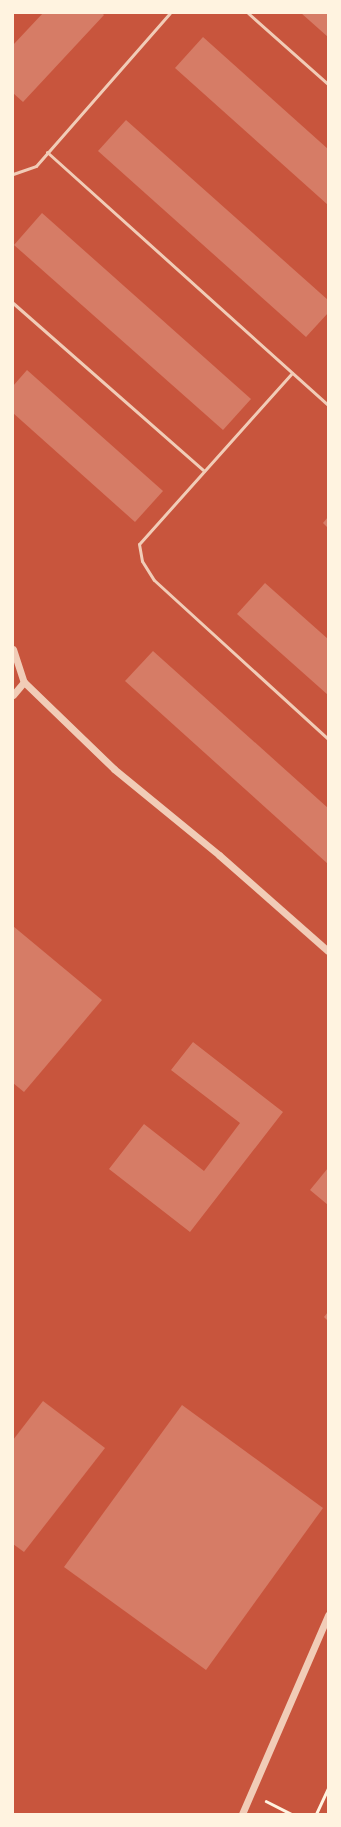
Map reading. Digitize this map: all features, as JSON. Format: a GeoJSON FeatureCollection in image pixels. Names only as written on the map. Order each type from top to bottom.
{"type":"FeatureCollection","features":[{"type":"Feature","properties":{"kind":"street"},"geometry":{"type":"LineString","coordinates":[[13,649],[24,682],[114,769],[219,855],[328,951]]}},
{"type":"Feature","properties":{"kind":"street"},"geometry":{"type":"LineString","coordinates":[[13,695],[24,682]]}},
{"type":"Feature","properties":{"kind":"street"},"geometry":{"type":"LineString","coordinates":[[242,1814],[328,1615]]}},
{"type":"Feature","properties":{"kind":"lane"},"geometry":{"type":"LineString","coordinates":[[13,174],[36,166],[170,13]]}},
{"type":"Feature","properties":{"kind":"lane"},"geometry":{"type":"LineString","coordinates":[[248,13],[328,84]]}},
{"type":"Feature","properties":{"kind":"lane"},"geometry":{"type":"LineString","coordinates":[[47,152],[328,405]]}},
{"type":"Feature","properties":{"kind":"lane"},"geometry":{"type":"LineString","coordinates":[[13,303],[204,471]]}},
{"type":"Feature","properties":{"kind":"lane"},"geometry":{"type":"LineString","coordinates":[[292,373],[139,544],[142,561],[154,580],[328,739]]}},
{"type":"Feature","properties":{"kind":"path"},"geometry":{"type":"LineString","coordinates":[[316,1814],[328,1788]]}},
{"type":"Feature","properties":{"kind":"path"},"geometry":{"type":"LineString","coordinates":[[251,1794],[292,1814]]}},
{"type":"Feature","properties":{"kind":"building"},"geometry":{"type":"Polygon","coordinates":[[[43,13],[102,13],[104,15],[23,102],[13,93],[13,45],[43,13]]]}},
{"type":"Feature","properties":{"kind":"building"},"geometry":{"type":"Polygon","coordinates":[[[301,13],[328,13],[328,37],[301,13]]]}},
{"type":"Feature","properties":{"kind":"building"},"geometry":{"type":"Polygon","coordinates":[[[203,37],[328,149],[328,205],[175,68],[203,37]]]}},
{"type":"Feature","properties":{"kind":"building"},"geometry":{"type":"Polygon","coordinates":[[[126,120],[328,300],[328,313],[306,337],[98,151],[126,120]]]}},
{"type":"Feature","properties":{"kind":"building"},"geometry":{"type":"Polygon","coordinates":[[[42,213],[251,399],[223,430],[14,245],[42,213]]]}},
{"type":"Feature","properties":{"kind":"building"},"geometry":{"type":"Polygon","coordinates":[[[27,370],[163,491],[135,522],[13,413],[13,386],[27,370]]]}},
{"type":"Feature","properties":{"kind":"building"},"geometry":{"type":"Polygon","coordinates":[[[328,517],[328,528],[323,523],[328,517]]]}},
{"type":"Feature","properties":{"kind":"building"},"geometry":{"type":"Polygon","coordinates":[[[265,583],[328,639],[328,695],[237,614],[265,583]]]}},
{"type":"Feature","properties":{"kind":"building"},"geometry":{"type":"Polygon","coordinates":[[[153,651],[328,808],[328,864],[125,681],[153,651]]]}},
{"type":"Feature","properties":{"kind":"building"},"geometry":{"type":"Polygon","coordinates":[[[13,926],[102,1000],[24,1092],[13,1083],[13,926]]]}},
{"type":"Feature","properties":{"kind":"building"},"geometry":{"type":"Polygon","coordinates":[[[193,1042],[283,1112],[190,1232],[109,1169],[144,1124],[204,1171],[240,1123],[171,1070],[193,1042]]]}},
{"type":"Feature","properties":{"kind":"building"},"geometry":{"type":"Polygon","coordinates":[[[328,1168],[328,1205],[310,1190],[328,1168]]]}},
{"type":"Feature","properties":{"kind":"building"},"geometry":{"type":"Polygon","coordinates":[[[328,1312],[328,1321],[324,1317],[328,1312]]]}},
{"type":"Feature","properties":{"kind":"building"},"geometry":{"type":"Polygon","coordinates":[[[43,1401],[105,1448],[24,1552],[13,1544],[13,1440],[43,1401]]]}},
{"type":"Feature","properties":{"kind":"building"},"geometry":{"type":"Polygon","coordinates":[[[182,1405],[323,1508],[206,1670],[64,1567],[182,1405]]]}}]}
